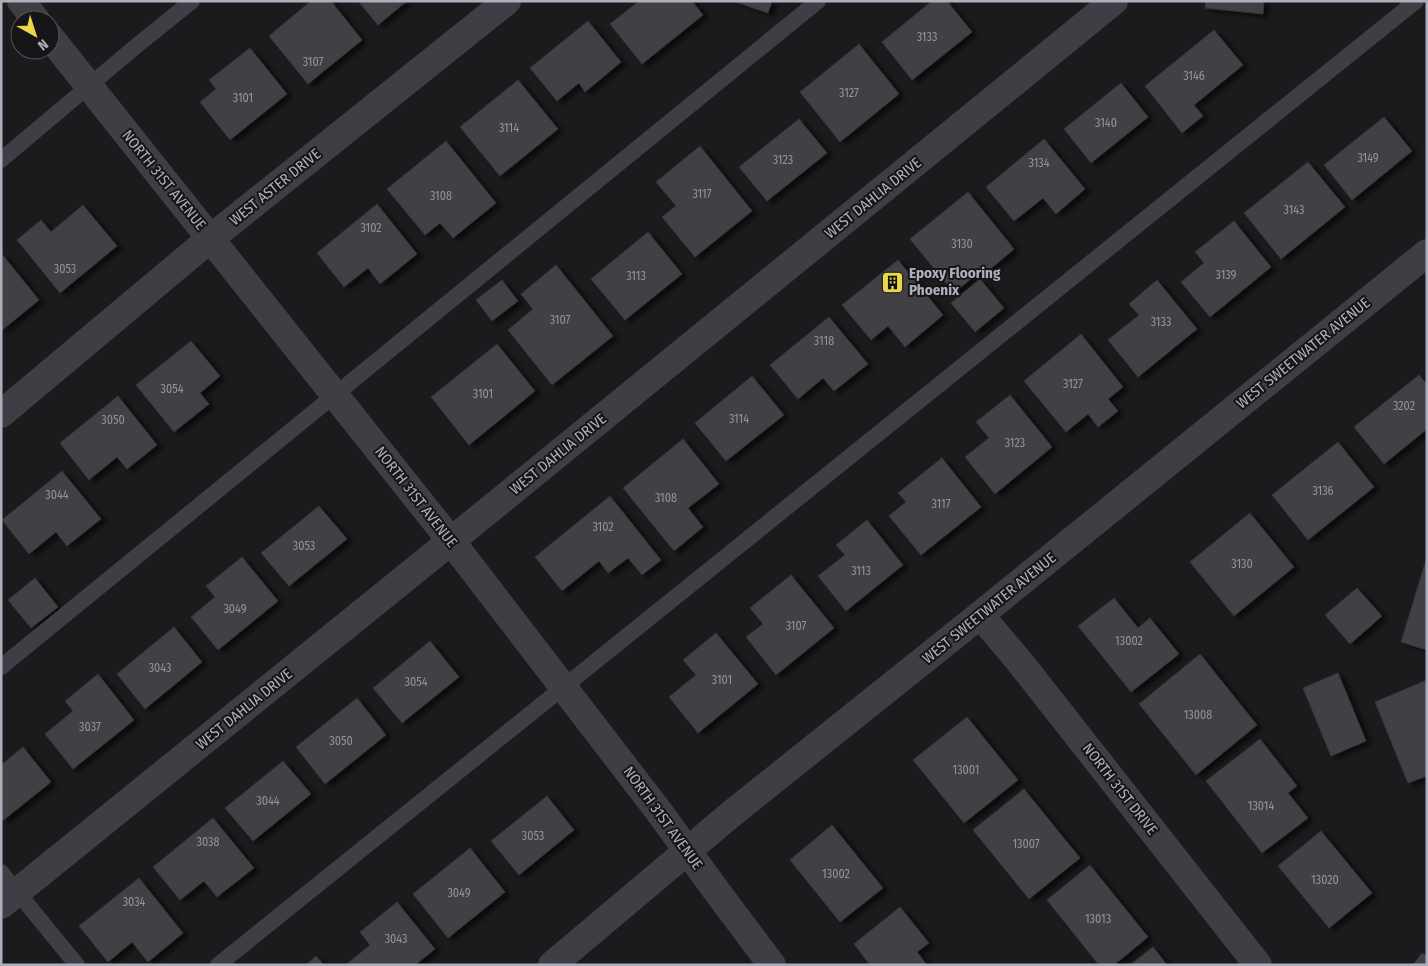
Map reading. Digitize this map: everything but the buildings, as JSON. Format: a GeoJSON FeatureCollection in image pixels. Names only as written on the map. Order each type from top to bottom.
{"type":"FeatureCollection","features":[{"type":"Feature","properties":{"kind":"street","name":"WEST ASTER DRIVE"},"geometry":{"type":"LineString","coordinates":[[1,414],[211,238],[507,1]]}},
{"type":"Feature","properties":{"kind":"street","name":"WEST DAHLIA DRIVE"},"geometry":{"type":"LineString","coordinates":[[7,889],[451,541],[1114,1]]}},
{"type":"Feature","properties":{"kind":"street","name":"NORTH 31ST AVENUE"},"geometry":{"type":"LineString","coordinates":[[60,50],[451,541],[660,813],[772,965]]}},
{"type":"Feature","properties":{"kind":"street","name":"WEST SWEETWATER AVENUE"},"geometry":{"type":"LineString","coordinates":[[552,965],[737,809],[980,615],[1427,252]]}},
{"type":"Feature","properties":{"kind":"street","name":"NORTH 31ST DRIVE"},"geometry":{"type":"LineString","coordinates":[[980,615],[1031,676],[1258,965]]}},
{"type":"Feature","properties":{"kind":"lane"},"geometry":{"type":"LineString","coordinates":[[1,160],[192,1]]}},
{"type":"Feature","properties":{"kind":"lane"},"geometry":{"type":"LineString","coordinates":[[1,667],[818,1]]}},
{"type":"Feature","properties":{"kind":"lane"},"geometry":{"type":"LineString","coordinates":[[218,965],[1416,1]]}},
{"type":"Feature","properties":{"kind":"lane"},"geometry":{"type":"LineString","coordinates":[[7,889],[77,965]]}},
{"type":"Feature","properties":{"kind":"place","name":"Epoxy Flooring Phoenix"},"geometry":{"type":"Point","coordinates":[893,282]}}]}
